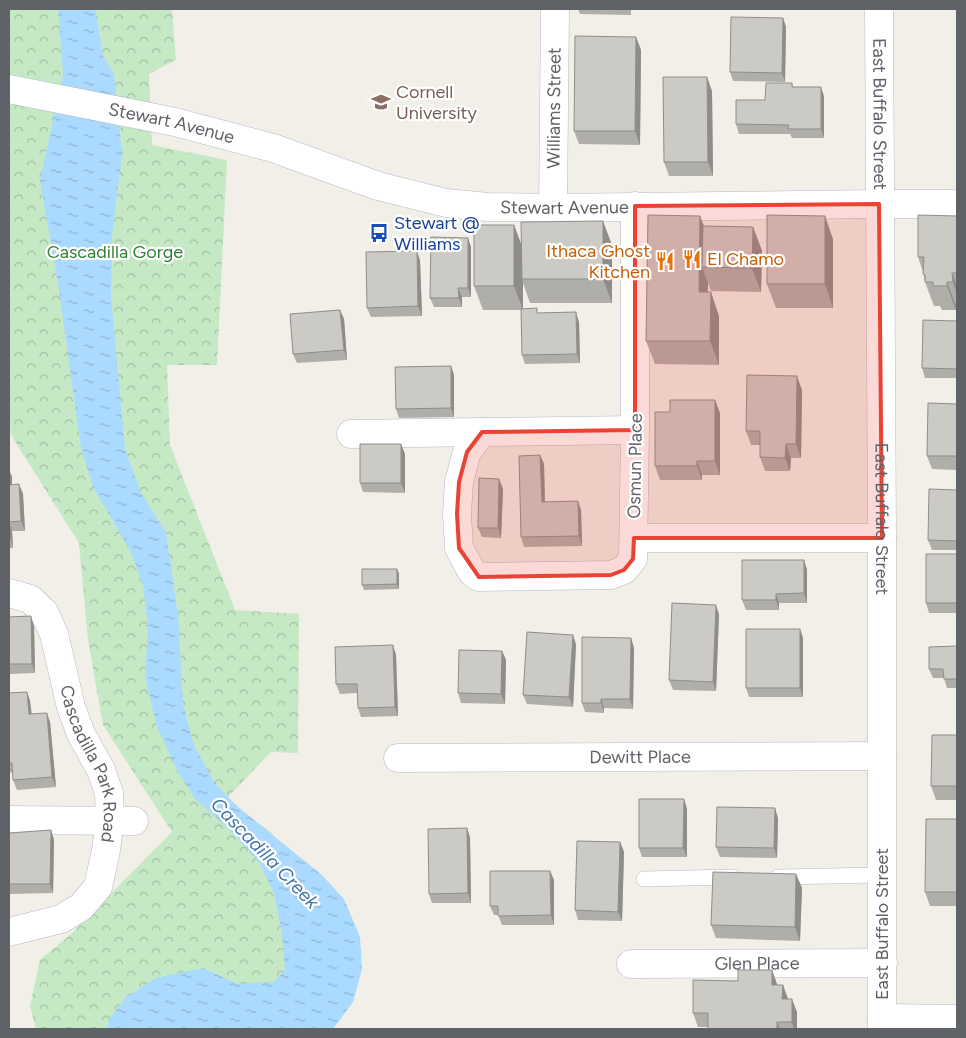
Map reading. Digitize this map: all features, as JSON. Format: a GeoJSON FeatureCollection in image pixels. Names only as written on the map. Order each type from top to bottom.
{"type":"FeatureCollection","features":[{"type":"Feature","properties":{"kind":"street","name":"Williams Street"},"geometry":{"type":"LineString","coordinates":[[553,208],[555,9]]}},
{"type":"Feature","properties":{"kind":"street","name":"East Buffalo Street"},"geometry":{"type":"LineString","coordinates":[[879,9],[882,1024]]}},
{"type":"Feature","properties":{"kind":"street","name":"Stewart Avenue"},"geometry":{"type":"LineString","coordinates":[[9,89],[175,122],[273,148],[378,186],[446,203],[553,208],[957,204]]}},
{"type":"Feature","properties":{"kind":"street","name":"Osmun Place"},"geometry":{"type":"LineString","coordinates":[[635,206],[634,538],[882,538]]}},
{"type":"Feature","properties":{"kind":"street"},"geometry":{"type":"LineString","coordinates":[[351,434],[635,430]]}},
{"type":"Feature","properties":{"kind":"street"},"geometry":{"type":"LineString","coordinates":[[482,432],[468,452],[459,482],[457,514],[459,548],[472,572],[479,577],[611,575],[624,570],[633,558],[634,538]]}},
{"type":"Feature","properties":{"kind":"street","name":"Cascadilla Park Road"},"geometry":{"type":"LineString","coordinates":[[9,593],[30,599],[44,612],[54,634],[71,707],[81,734],[101,770],[122,821],[106,850],[98,888],[81,907],[61,919],[9,932]]}},
{"type":"Feature","properties":{"kind":"street","name":"Dewitt Place"},"geometry":{"type":"LineString","coordinates":[[398,758],[882,756]]}},
{"type":"Feature","properties":{"kind":"street"},"geometry":{"type":"LineString","coordinates":[[9,820],[122,821]]}},
{"type":"Feature","properties":{"kind":"street","name":"Glen Place"},"geometry":{"type":"LineString","coordinates":[[631,964],[883,963]]}},
{"type":"Feature","properties":{"kind":"street"},"geometry":{"type":"LineString","coordinates":[[882,1024],[957,1019]]}},
{"type":"Feature","properties":{"kind":"lane"},"geometry":{"type":"LineString","coordinates":[[768,877],[881,875]]}},
{"type":"Feature","properties":{"kind":"lane"},"geometry":{"type":"LineString","coordinates":[[644,879],[748,877]]}},
{"type":"Feature","properties":{"kind":"highlighted area"},"geometry":{"type":"Polygon","coordinates":[[[879,204],[882,538],[634,538],[633,559],[624,570],[611,575],[479,577],[459,548],[457,514],[459,482],[467,452],[482,432],[635,430],[635,206],[879,204]]]}},
{"type":"Feature","properties":{"kind":"green space","name":"Cascadilla Gorge"},"geometry":{"type":"Polygon","coordinates":[[[9,9],[172,9],[176,60],[149,74],[152,145],[227,160],[217,365],[167,365],[170,445],[235,610],[299,614],[298,753],[271,752],[225,800],[272,833],[342,963],[155,1029],[36,1029],[30,1006],[40,960],[71,934],[172,832],[103,725],[88,640],[79,543],[11,435],[9,411],[9,9]]]}},
{"type":"Feature","properties":{"kind":"water","name":"Cascadilla Creek"},"geometry":{"type":"Polygon","coordinates":[[[58,9],[95,9],[103,56],[114,74],[122,155],[112,235],[111,297],[125,449],[140,491],[166,533],[178,616],[183,704],[194,746],[216,785],[238,807],[322,875],[344,899],[360,937],[362,969],[353,1002],[333,1029],[107,1029],[110,1018],[126,997],[156,978],[203,968],[238,984],[274,982],[285,970],[282,934],[274,893],[259,862],[229,829],[195,799],[177,770],[157,727],[145,677],[148,627],[143,585],[131,552],[93,487],[81,448],[58,283],[40,181],[63,74],[58,9]]]}},
{"type":"Feature","properties":{"kind":"building"},"geometry":{"type":"Polygon","coordinates":[[[731,17],[783,18],[782,73],[730,72],[731,17]]]}},
{"type":"Feature","properties":{"kind":"building"},"geometry":{"type":"Polygon","coordinates":[[[575,36],[636,37],[635,131],[574,131],[575,36]]]}},
{"type":"Feature","properties":{"kind":"building"},"geometry":{"type":"Polygon","coordinates":[[[663,77],[707,77],[708,162],[664,162],[663,77]]]}},
{"type":"Feature","properties":{"kind":"building"},"geometry":{"type":"Polygon","coordinates":[[[766,83],[792,83],[792,87],[821,87],[821,129],[788,129],[789,125],[736,124],[736,100],[765,100],[766,83]]]}},
{"type":"Feature","properties":{"kind":"building"},"geometry":{"type":"Polygon","coordinates":[[[648,215],[700,216],[699,292],[711,292],[710,341],[646,341],[648,215]]]}},
{"type":"Feature","properties":{"kind":"building"},"geometry":{"type":"Polygon","coordinates":[[[767,215],[825,216],[825,284],[767,284],[767,215]]]}},
{"type":"Feature","properties":{"kind":"building"},"geometry":{"type":"Polygon","coordinates":[[[918,215],[957,216],[957,273],[952,273],[953,282],[947,282],[947,286],[933,286],[933,282],[925,282],[925,275],[923,274],[924,257],[918,257],[918,215]]]}},
{"type":"Feature","properties":{"kind":"building"},"geometry":{"type":"Polygon","coordinates":[[[603,221],[603,279],[522,279],[521,222],[603,221]]]}},
{"type":"Feature","properties":{"kind":"building"},"geometry":{"type":"Polygon","coordinates":[[[474,225],[514,225],[514,286],[474,286],[474,225]]]}},
{"type":"Feature","properties":{"kind":"building"},"geometry":{"type":"Polygon","coordinates":[[[703,226],[753,227],[752,268],[702,267],[703,226]]]}},
{"type":"Feature","properties":{"kind":"building"},"geometry":{"type":"Polygon","coordinates":[[[431,237],[468,238],[468,288],[458,288],[459,298],[430,298],[431,237]]]}},
{"type":"Feature","properties":{"kind":"building"},"geometry":{"type":"Polygon","coordinates":[[[417,251],[418,306],[367,308],[366,252],[417,251]]]}},
{"type":"Feature","properties":{"kind":"building"},"geometry":{"type":"Polygon","coordinates":[[[537,308],[537,313],[576,312],[577,354],[522,355],[521,309],[537,308]]]}},
{"type":"Feature","properties":{"kind":"building"},"geometry":{"type":"Polygon","coordinates":[[[340,310],[344,350],[293,354],[290,314],[340,310]]]}},
{"type":"Feature","properties":{"kind":"building"},"geometry":{"type":"Polygon","coordinates":[[[923,320],[957,321],[957,369],[922,368],[923,320]]]}},
{"type":"Feature","properties":{"kind":"building"},"geometry":{"type":"Polygon","coordinates":[[[451,366],[451,408],[396,409],[395,367],[451,366]]]}},
{"type":"Feature","properties":{"kind":"building"},"geometry":{"type":"Polygon","coordinates":[[[747,375],[797,376],[796,444],[786,444],[785,458],[760,457],[760,431],[746,431],[747,375]]]}},
{"type":"Feature","properties":{"kind":"building"},"geometry":{"type":"Polygon","coordinates":[[[670,400],[715,400],[715,461],[697,461],[697,466],[655,466],[655,412],[670,412],[670,400]]]}},
{"type":"Feature","properties":{"kind":"building"},"geometry":{"type":"Polygon","coordinates":[[[928,403],[957,404],[957,456],[927,456],[928,403]]]}},
{"type":"Feature","properties":{"kind":"building"},"geometry":{"type":"Polygon","coordinates":[[[360,444],[401,444],[401,483],[360,483],[360,444]]]}},
{"type":"Feature","properties":{"kind":"building"},"geometry":{"type":"Polygon","coordinates":[[[540,455],[542,502],[578,501],[579,536],[521,537],[519,456],[540,455]]]}},
{"type":"Feature","properties":{"kind":"building"},"geometry":{"type":"Polygon","coordinates":[[[479,478],[499,479],[498,528],[478,528],[479,478]]]}},
{"type":"Feature","properties":{"kind":"building"},"geometry":{"type":"Polygon","coordinates":[[[19,484],[21,521],[9,522],[9,485],[19,484]]]}},
{"type":"Feature","properties":{"kind":"building"},"geometry":{"type":"Polygon","coordinates":[[[929,489],[957,490],[957,541],[928,540],[929,489]]]}},
{"type":"Feature","properties":{"kind":"building"},"geometry":{"type":"Polygon","coordinates":[[[926,554],[957,554],[957,603],[926,603],[926,554]]]}},
{"type":"Feature","properties":{"kind":"building"},"geometry":{"type":"Polygon","coordinates":[[[742,560],[804,560],[804,593],[776,594],[776,600],[742,600],[742,560]]]}},
{"type":"Feature","properties":{"kind":"building"},"geometry":{"type":"Polygon","coordinates":[[[362,569],[397,569],[397,584],[362,585],[362,569]]]}},
{"type":"Feature","properties":{"kind":"building"},"geometry":{"type":"Polygon","coordinates":[[[672,603],[716,605],[713,682],[669,680],[672,603]]]}},
{"type":"Feature","properties":{"kind":"building"},"geometry":{"type":"Polygon","coordinates":[[[31,616],[32,664],[9,664],[9,617],[31,616]]]}},
{"type":"Feature","properties":{"kind":"building"},"geometry":{"type":"Polygon","coordinates":[[[746,629],[800,629],[800,688],[746,688],[746,629]]]}},
{"type":"Feature","properties":{"kind":"building"},"geometry":{"type":"Polygon","coordinates":[[[527,632],[573,635],[569,697],[523,695],[527,632]]]}},
{"type":"Feature","properties":{"kind":"building"},"geometry":{"type":"Polygon","coordinates":[[[582,637],[631,638],[630,699],[601,699],[601,703],[582,703],[582,637]]]}},
{"type":"Feature","properties":{"kind":"building"},"geometry":{"type":"Polygon","coordinates":[[[393,645],[395,707],[358,708],[357,684],[336,684],[335,647],[393,645]]]}},
{"type":"Feature","properties":{"kind":"building"},"geometry":{"type":"Polygon","coordinates":[[[957,646],[957,679],[944,679],[943,669],[929,669],[929,647],[957,646]]]}},
{"type":"Feature","properties":{"kind":"building"},"geometry":{"type":"Polygon","coordinates":[[[459,650],[502,651],[501,694],[458,693],[459,650]]]}},
{"type":"Feature","properties":{"kind":"building"},"geometry":{"type":"Polygon","coordinates":[[[27,692],[29,714],[47,713],[52,777],[13,780],[12,763],[9,763],[9,693],[27,692]]]}},
{"type":"Feature","properties":{"kind":"building"},"geometry":{"type":"Polygon","coordinates":[[[932,735],[957,735],[957,786],[931,786],[932,735]]]}},
{"type":"Feature","properties":{"kind":"building"},"geometry":{"type":"Polygon","coordinates":[[[639,799],[684,799],[683,848],[639,848],[639,799]]]}},
{"type":"Feature","properties":{"kind":"building"},"geometry":{"type":"Polygon","coordinates":[[[717,807],[775,808],[774,848],[716,847],[717,807]]]}},
{"type":"Feature","properties":{"kind":"building"},"geometry":{"type":"Polygon","coordinates":[[[926,819],[957,819],[957,892],[925,892],[926,819]]]}},
{"type":"Feature","properties":{"kind":"building"},"geometry":{"type":"Polygon","coordinates":[[[467,828],[468,893],[429,894],[428,829],[467,828]]]}},
{"type":"Feature","properties":{"kind":"building"},"geometry":{"type":"Polygon","coordinates":[[[51,830],[50,884],[9,884],[9,833],[51,830]]]}},
{"type":"Feature","properties":{"kind":"building"},"geometry":{"type":"Polygon","coordinates":[[[577,841],[620,842],[618,912],[575,910],[577,841]]]}},
{"type":"Feature","properties":{"kind":"building"},"geometry":{"type":"Polygon","coordinates":[[[490,871],[550,871],[551,915],[498,916],[498,906],[490,906],[490,871]]]}},
{"type":"Feature","properties":{"kind":"building"},"geometry":{"type":"Polygon","coordinates":[[[713,872],[796,874],[795,927],[711,925],[713,872]]]}},
{"type":"Feature","properties":{"kind":"building"},"geometry":{"type":"Polygon","coordinates":[[[738,970],[772,970],[772,985],[783,985],[782,999],[792,999],[792,1022],[777,1022],[777,1029],[708,1029],[708,1013],[693,1013],[693,980],[738,981],[738,970]]]}},
{"type":"Feature","properties":{"kind":"place","name":"Cornell University"},"geometry":{"type":"Point","coordinates":[381,102]}},
{"type":"Feature","properties":{"kind":"place","name":"Stewart @ Williams"},"geometry":{"type":"Point","coordinates":[379,233]}},
{"type":"Feature","properties":{"kind":"place","name":"El Chamo"},"geometry":{"type":"Point","coordinates":[692,259]}},
{"type":"Feature","properties":{"kind":"place","name":"Ithaca Ghost Kitchen"},"geometry":{"type":"Point","coordinates":[665,261]}}]}
